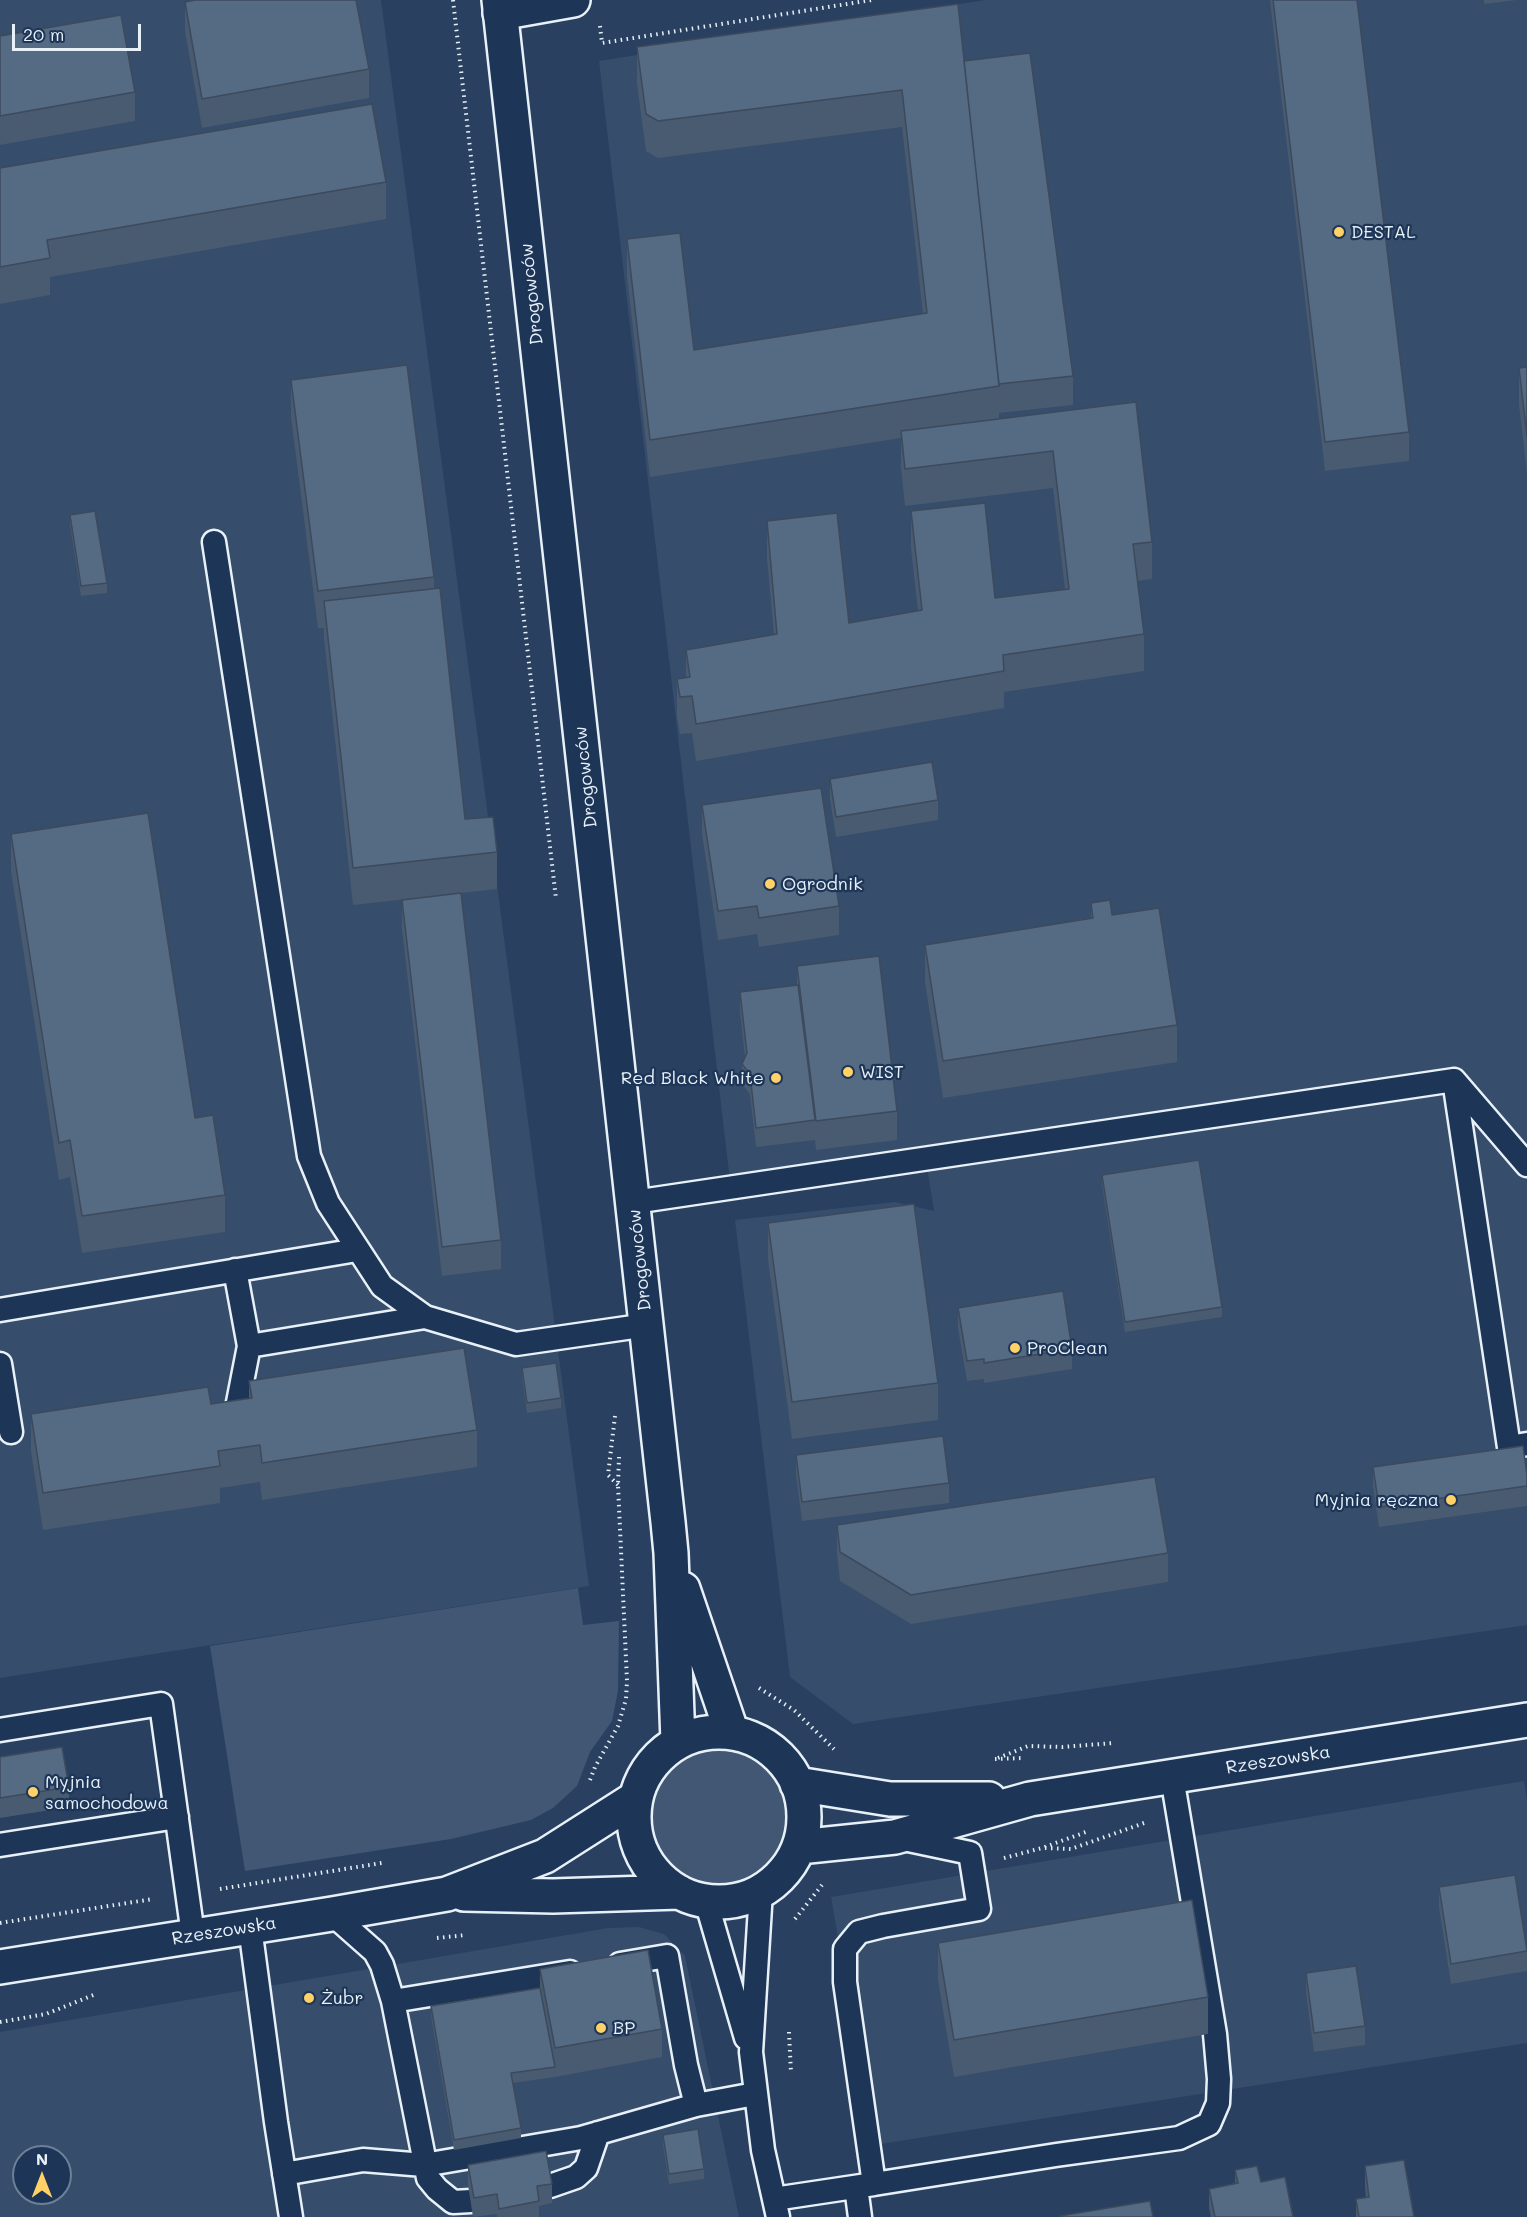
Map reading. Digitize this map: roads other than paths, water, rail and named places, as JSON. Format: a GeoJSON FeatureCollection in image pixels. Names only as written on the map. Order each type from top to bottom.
{"type":"FeatureCollection","features":[{"type":"Feature","properties":{"kind":"street"},"geometry":{"type":"LineString","coordinates":[[499,6],[586,10]]}},
{"type":"Feature","properties":{"kind":"street","name":"Drogowców"},"geometry":{"type":"LineString","coordinates":[[499,6],[634,1202],[671,1553],[678,1742]]}},
{"type":"Feature","properties":{"kind":"street","name":"Drogowców"},"geometry":{"type":"LineString","coordinates":[[671,1553],[732,1733]]}},
{"type":"Feature","properties":{"kind":"street","name":"Rzeszowska"},"geometry":{"type":"LineString","coordinates":[[798,1846],[895,1837],[1030,1799],[1527,1720]]}},
{"type":"Feature","properties":{"kind":"street"},"geometry":{"type":"LineString","coordinates":[[711,1732],[732,1733],[762,1744],[778,1756],[789,1769],[797,1784],[804,1820],[798,1846],[783,1872],[761,1891],[735,1900],[693,1897],[659,1877],[647,1864],[639,1848],[634,1828],[636,1798],[645,1774],[657,1758],[678,1742],[711,1732]]}},
{"type":"Feature","properties":{"kind":"street","name":"Rzeszowska"},"geometry":{"type":"LineString","coordinates":[[797,1784],[890,1799],[1030,1799]]}},
{"type":"Feature","properties":{"kind":"street","name":"Rzeszowska"},"geometry":{"type":"LineString","coordinates":[[447,1894],[545,1856],[636,1798]]}},
{"type":"Feature","properties":{"kind":"street","name":"Rzeszowska"},"geometry":{"type":"LineString","coordinates":[[0,1967],[447,1894],[693,1897]]}},
{"type":"Feature","properties":{"kind":"lane"},"geometry":{"type":"LineString","coordinates":[[213,542],[309,1156],[328,1203],[381,1286],[425,1317],[516,1344],[647,1325]]}},
{"type":"Feature","properties":{"kind":"lane"},"geometry":{"type":"LineString","coordinates":[[634,1202],[1454,1080]]}},
{"type":"Feature","properties":{"kind":"lane"},"geometry":{"type":"LineString","coordinates":[[1454,1080],[1527,1165]]}},
{"type":"Feature","properties":{"kind":"lane"},"geometry":{"type":"LineString","coordinates":[[1454,1080],[1509,1447],[1527,1444]]}},
{"type":"Feature","properties":{"kind":"lane"},"geometry":{"type":"LineString","coordinates":[[0,1310],[357,1250]]}},
{"type":"Feature","properties":{"kind":"lane"},"geometry":{"type":"LineString","coordinates":[[231,1438],[249,1346],[235,1270]]}},
{"type":"Feature","properties":{"kind":"lane"},"geometry":{"type":"LineString","coordinates":[[249,1346],[425,1317]]}},
{"type":"Feature","properties":{"kind":"lane"},"geometry":{"type":"LineString","coordinates":[[0,1364],[11,1432]]}},
{"type":"Feature","properties":{"kind":"lane"},"geometry":{"type":"LineString","coordinates":[[0,1730],[161,1704],[193,1935]]}},
{"type":"Feature","properties":{"kind":"lane"},"geometry":{"type":"LineString","coordinates":[[761,1891],[751,2052],[763,2150],[776,2208],[865,2185],[1179,2138],[1209,2124],[1218,2103],[1219,2079],[1172,1777]]}},
{"type":"Feature","properties":{"kind":"lane"},"geometry":{"type":"LineString","coordinates":[[0,1845],[177,1817]]}},
{"type":"Feature","properties":{"kind":"lane"},"geometry":{"type":"LineString","coordinates":[[860,2217],[865,2185],[835,1985],[845,1949],[859,1932],[979,1910],[970,1853],[895,1837]]}},
{"type":"Feature","properties":{"kind":"lane"},"geometry":{"type":"LineString","coordinates":[[693,1897],[751,2052]]}},
{"type":"Feature","properties":{"kind":"lane"},"geometry":{"type":"LineString","coordinates":[[332,1914],[375,1952],[382,1965],[393,2001],[428,2178],[453,2202],[471,2201]]}},
{"type":"Feature","properties":{"kind":"lane"},"geometry":{"type":"LineString","coordinates":[[250,1927],[291,2217]]}},
{"type":"Feature","properties":{"kind":"lane"},"geometry":{"type":"LineString","coordinates":[[393,2001],[667,1956],[686,2065],[696,2105]]}},
{"type":"Feature","properties":{"kind":"lane"},"geometry":{"type":"LineString","coordinates":[[284,2174],[363,2160],[424,2165],[581,2138],[696,2105],[755,2094]]}},
{"type":"Feature","properties":{"kind":"lane"},"geometry":{"type":"LineString","coordinates":[[549,2186],[576,2177],[586,2168],[598,2133]]}},
{"type":"Feature","properties":{"kind":"place","name":"DESTAL"},"geometry":{"type":"Point","coordinates":[1339,232]}},
{"type":"Feature","properties":{"kind":"place","name":"Ogrodnik"},"geometry":{"type":"Point","coordinates":[770,884]}},
{"type":"Feature","properties":{"kind":"place","name":"WIST"},"geometry":{"type":"Point","coordinates":[848,1072]}},
{"type":"Feature","properties":{"kind":"place","name":"Red Black White"},"geometry":{"type":"Point","coordinates":[776,1078]}},
{"type":"Feature","properties":{"kind":"place","name":"ProClean"},"geometry":{"type":"Point","coordinates":[1015,1348]}},
{"type":"Feature","properties":{"kind":"place","name":"Myjnia ręczna"},"geometry":{"type":"Point","coordinates":[1451,1500]}},
{"type":"Feature","properties":{"kind":"place","name":"Myjnia samochodowa"},"geometry":{"type":"Point","coordinates":[33,1792]}},
{"type":"Feature","properties":{"kind":"place","name":"Żubr"},"geometry":{"type":"Point","coordinates":[309,1998]}},
{"type":"Feature","properties":{"kind":"place","name":"BP"},"geometry":{"type":"Point","coordinates":[601,2028]}}]}
